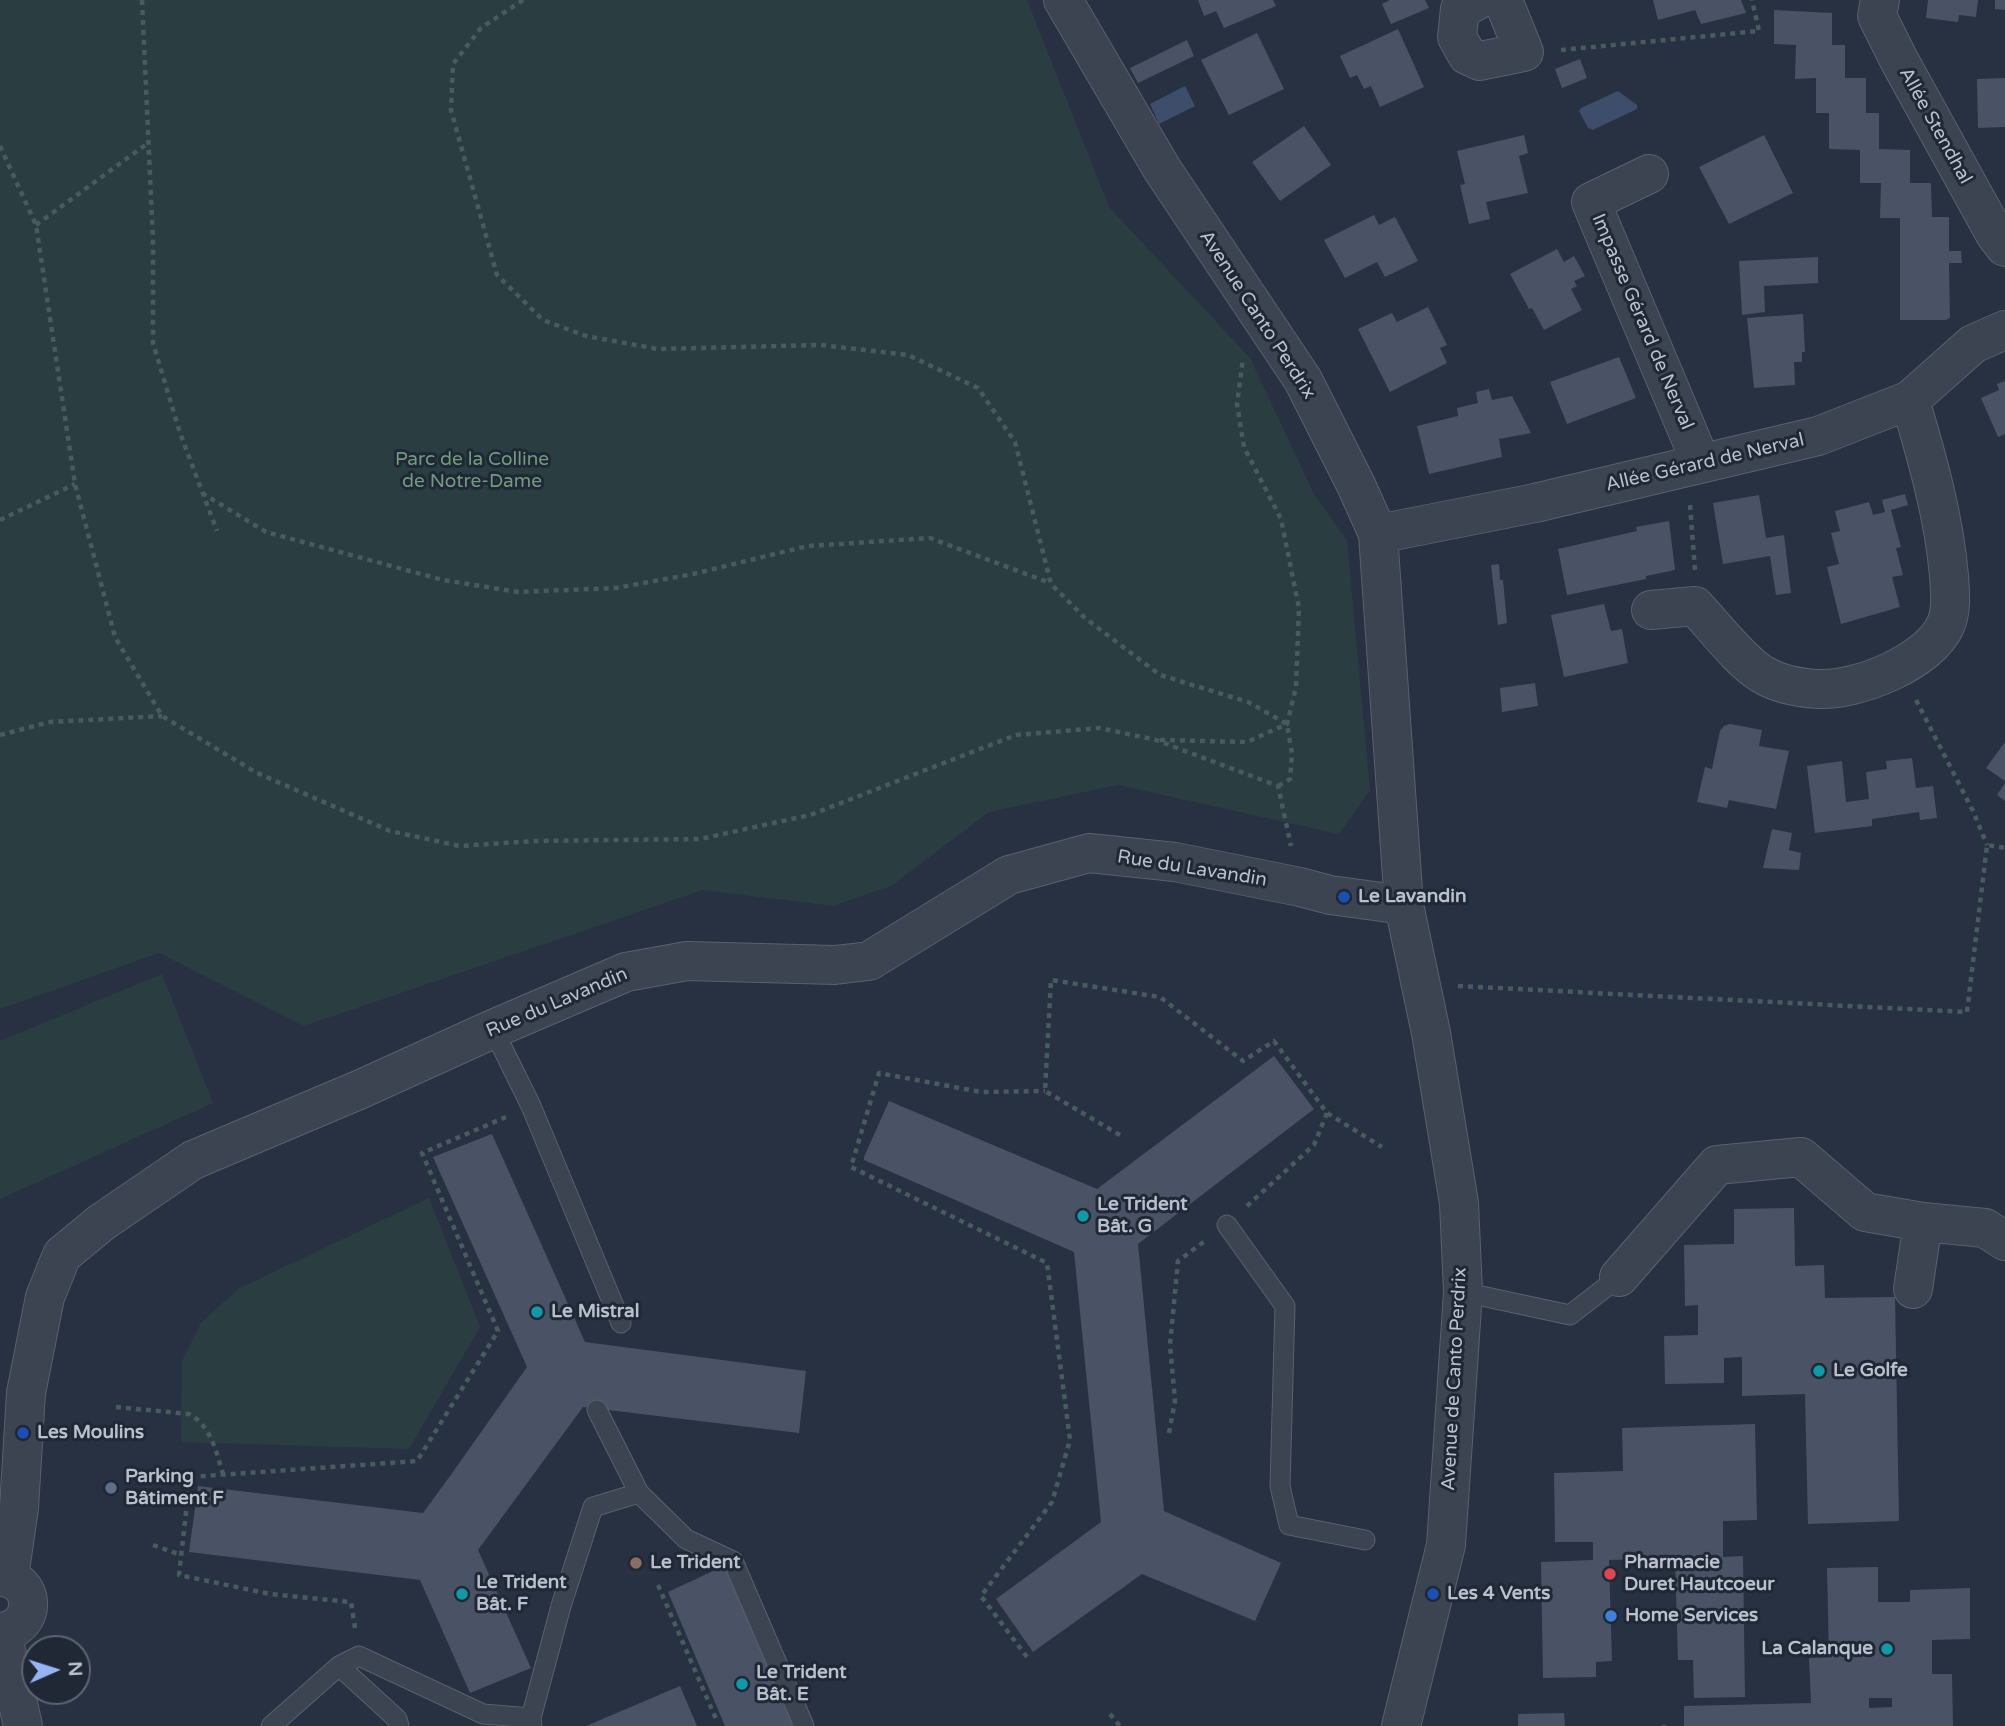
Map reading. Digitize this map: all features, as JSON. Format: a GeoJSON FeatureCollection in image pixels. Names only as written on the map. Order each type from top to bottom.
{"type":"FeatureCollection","features":[{"type":"Feature","properties":{"kind":"street"},"geometry":{"type":"LineString","coordinates":[[1478,0],[1460,9],[1457,37],[1467,55],[1480,61],[1524,52],[1503,0]]}},
{"type":"Feature","properties":{"kind":"street","name":"Allée Stendhal"},"geometry":{"type":"LineString","coordinates":[[1880,0],[1877,16],[1899,60],[1995,234],[2005,247]]}},
{"type":"Feature","properties":{"kind":"street","name":"Avenue Canto Perdrix"},"geometry":{"type":"LineString","coordinates":[[1067,2],[1162,169],[1303,380],[1378,534],[1404,905]]}},
{"type":"Feature","properties":{"kind":"street","name":"Impasse Gérard de Nerval"},"geometry":{"type":"LineString","coordinates":[[1649,174],[1591,202],[1694,464]]}},
{"type":"Feature","properties":{"kind":"street","name":"Allée Gérard de Nerval"},"geometry":{"type":"LineString","coordinates":[[1378,534],[1535,503],[1818,436],[1910,400],[1973,344],[2005,330]]}},
{"type":"Feature","properties":{"kind":"street"},"geometry":{"type":"LineString","coordinates":[[1651,610],[1695,606],[1761,674],[1784,683],[1820,689],[1854,684],[1899,668],[1927,649],[1946,625],[1950,600],[1947,555],[1936,491],[1910,400]]}},
{"type":"Feature","properties":{"kind":"street","name":"Rue du Lavandin"},"geometry":{"type":"LineString","coordinates":[[4,1577],[19,1508],[26,1393],[45,1297],[61,1255],[102,1222],[193,1160],[626,972],[687,961],[835,965],[870,961],[1009,875],[1088,853],[1175,862],[1330,895],[1404,905]]}},
{"type":"Feature","properties":{"kind":"street","name":"Avenue de Canto Perdrix"},"geometry":{"type":"LineString","coordinates":[[1401,1726],[1446,1545],[1463,1292],[1459,1203],[1431,1033],[1404,905]]}},
{"type":"Feature","properties":{"kind":"street"},"geometry":{"type":"LineString","coordinates":[[1619,1277],[1717,1165],[1801,1157],[1865,1212],[1923,1222],[1985,1228],[2005,1241]]}},
{"type":"Feature","properties":{"kind":"street"},"geometry":{"type":"LineString","coordinates":[[1913,1289],[1923,1222]]}},
{"type":"Feature","properties":{"kind":"street"},"geometry":{"type":"LineString","coordinates":[[4,1577],[22,1586],[28,1600],[27,1616],[17,1628],[1,1632],[23,1726]]}},
{"type":"Feature","properties":{"kind":"lane"},"geometry":{"type":"LineString","coordinates":[[494,1029],[531,1106],[621,1323]]}},
{"type":"Feature","properties":{"kind":"lane"},"geometry":{"type":"LineString","coordinates":[[1227,1225],[1285,1306],[1280,1486],[1289,1525],[1365,1540]]}},
{"type":"Feature","properties":{"kind":"lane"},"geometry":{"type":"LineString","coordinates":[[1463,1292],[1570,1315],[1619,1277]]}},
{"type":"Feature","properties":{"kind":"lane"},"geometry":{"type":"LineString","coordinates":[[597,1410],[639,1493],[686,1539],[733,1561],[804,1726]]}},
{"type":"Feature","properties":{"kind":"lane"},"geometry":{"type":"LineString","coordinates":[[271,1726],[339,1666],[359,1656],[483,1714],[531,1722],[561,1606],[593,1507],[639,1493]]}},
{"type":"Feature","properties":{"kind":"lane"},"geometry":{"type":"LineString","coordinates":[[339,1666],[397,1718],[399,1726]]}},
{"type":"Feature","properties":{"kind":"path"},"geometry":{"type":"LineString","coordinates":[[142,0],[153,240],[153,343],[180,433],[217,531]]}},
{"type":"Feature","properties":{"kind":"path"},"geometry":{"type":"LineString","coordinates":[[523,0],[481,28],[453,64],[451,110],[496,275],[543,320],[586,336],[658,349],[821,345],[908,355],[978,388],[1015,442],[1051,584]]}},
{"type":"Feature","properties":{"kind":"path"},"geometry":{"type":"LineString","coordinates":[[1524,52],[1759,31],[1752,0]]}},
{"type":"Feature","properties":{"kind":"path"},"geometry":{"type":"LineString","coordinates":[[36,225],[149,142]]}},
{"type":"Feature","properties":{"kind":"path"},"geometry":{"type":"LineString","coordinates":[[0,146],[36,225],[75,484],[115,637],[162,716],[257,773],[390,831],[460,846],[536,841],[700,839],[810,815],[1016,736],[1100,728],[1156,740],[1278,786]]}},
{"type":"Feature","properties":{"kind":"path"},"geometry":{"type":"LineString","coordinates":[[1262,320],[1244,352],[1237,404],[1244,447],[1281,519],[1299,608],[1296,687],[1287,724],[1292,754],[1290,779],[1278,786]]}},
{"type":"Feature","properties":{"kind":"path"},"geometry":{"type":"LineString","coordinates":[[1694,464],[1695,572]]}},
{"type":"Feature","properties":{"kind":"path"},"geometry":{"type":"LineString","coordinates":[[0,520],[75,484]]}},
{"type":"Feature","properties":{"kind":"path"},"geometry":{"type":"LineString","coordinates":[[202,493],[266,532],[443,580],[518,592],[616,588],[693,574],[808,546],[930,538],[1051,584],[1085,618],[1160,675],[1248,702],[1287,724]]}},
{"type":"Feature","properties":{"kind":"path"},"geometry":{"type":"LineString","coordinates":[[1421,984],[1967,1012],[1987,845],[1940,744],[1899,668]]}},
{"type":"Feature","properties":{"kind":"path"},"geometry":{"type":"LineString","coordinates":[[0,735],[50,722],[162,716]]}},
{"type":"Feature","properties":{"kind":"path"},"geometry":{"type":"LineString","coordinates":[[1156,740],[1247,742],[1287,724]]}},
{"type":"Feature","properties":{"kind":"path"},"geometry":{"type":"LineString","coordinates":[[1278,786],[1300,887]]}},
{"type":"Feature","properties":{"kind":"path"},"geometry":{"type":"LineString","coordinates":[[1987,845],[2005,848]]}},
{"type":"Feature","properties":{"kind":"path"},"geometry":{"type":"LineString","coordinates":[[1045,1091],[1051,980],[1160,997],[1242,1060],[1274,1041],[1327,1113],[1382,1147]]}},
{"type":"Feature","properties":{"kind":"path"},"geometry":{"type":"LineString","coordinates":[[1027,1657],[981,1596],[1052,1502],[1070,1440],[1047,1263],[851,1167],[879,1073],[981,1092],[1045,1091],[1120,1135]]}},
{"type":"Feature","properties":{"kind":"path"},"geometry":{"type":"LineString","coordinates":[[359,1656],[351,1602],[270,1594],[180,1575],[190,1477],[417,1461],[498,1331],[422,1153],[531,1106]]}},
{"type":"Feature","properties":{"kind":"path"},"geometry":{"type":"LineString","coordinates":[[1169,1433],[1175,1401],[1170,1345],[1178,1261],[1227,1225],[1314,1144],[1327,1113]]}},
{"type":"Feature","properties":{"kind":"path"},"geometry":{"type":"LineString","coordinates":[[116,1407],[189,1414],[195,1417],[209,1434],[223,1474]]}},
{"type":"Feature","properties":{"kind":"path"},"geometry":{"type":"LineString","coordinates":[[153,1545],[181,1555]]}},
{"type":"Feature","properties":{"kind":"path"},"geometry":{"type":"LineString","coordinates":[[658,1585],[716,1718]]}},
{"type":"Feature","properties":{"kind":"path"},"geometry":{"type":"LineString","coordinates":[[1110,1714],[1119,1726]]}},
{"type":"Feature","properties":{"kind":"green space","name":"Parc de la Colline de Notre-Dame"},"geometry":{"type":"Polygon","coordinates":[[[0,0],[1027,0],[1109,207],[1250,358],[1314,494],[1347,541],[1370,790],[1339,834],[1118,785],[989,812],[891,886],[833,906],[703,890],[304,1026],[159,953],[0,1009],[0,0]]]}},
{"type":"Feature","properties":{"kind":"green space"},"geometry":{"type":"Polygon","coordinates":[[[162,974],[213,1103],[0,1199],[0,1041],[162,974]]]}},
{"type":"Feature","properties":{"kind":"green space"},"geometry":{"type":"Polygon","coordinates":[[[429,1198],[480,1327],[409,1449],[181,1442],[182,1361],[201,1323],[238,1289],[429,1198]]]}},
{"type":"Feature","properties":{"kind":"water"},"geometry":{"type":"Polygon","coordinates":[[[1185,86],[1195,106],[1159,124],[1150,104],[1185,86]]]}},
{"type":"Feature","properties":{"kind":"water"},"geometry":{"type":"Polygon","coordinates":[[[1618,91],[1637,105],[1637,109],[1593,130],[1588,128],[1579,111],[1581,108],[1618,91]]]}},
{"type":"Feature","properties":{"kind":"building"},"geometry":{"type":"Polygon","coordinates":[[[1198,0],[1273,0],[1276,6],[1224,28],[1216,11],[1204,16],[1198,0]]]}},
{"type":"Feature","properties":{"kind":"building"},"geometry":{"type":"Polygon","coordinates":[[[1390,0],[1425,0],[1429,8],[1391,24],[1382,4],[1390,0]]]}},
{"type":"Feature","properties":{"kind":"building"},"geometry":{"type":"Polygon","coordinates":[[[1653,0],[1741,0],[1746,13],[1701,24],[1695,10],[1658,20],[1653,0]]]}},
{"type":"Feature","properties":{"kind":"building"},"geometry":{"type":"Polygon","coordinates":[[[1928,0],[1978,0],[1976,17],[1959,15],[1958,22],[1926,18],[1928,0]]]}},
{"type":"Feature","properties":{"kind":"building"},"geometry":{"type":"Polygon","coordinates":[[[1995,0],[2005,0],[2005,10],[1995,9],[1995,0]]]}},
{"type":"Feature","properties":{"kind":"building"},"geometry":{"type":"Polygon","coordinates":[[[1774,10],[1832,13],[1832,45],[1845,45],[1845,78],[1866,78],[1866,113],[1879,113],[1879,149],[1910,150],[1910,183],[1931,183],[1932,217],[1949,217],[1949,251],[1961,251],[1962,263],[1949,263],[1950,318],[1900,320],[1900,218],[1880,218],[1881,183],[1860,183],[1860,150],[1829,149],[1829,113],[1816,113],[1816,78],[1795,79],[1796,45],[1774,44],[1774,10]]]}},
{"type":"Feature","properties":{"kind":"building"},"geometry":{"type":"Polygon","coordinates":[[[1398,29],[1424,87],[1380,107],[1371,86],[1364,89],[1357,75],[1350,78],[1340,56],[1398,29]]]}},
{"type":"Feature","properties":{"kind":"building"},"geometry":{"type":"Polygon","coordinates":[[[1257,33],[1284,89],[1229,115],[1201,60],[1257,33]]]}},
{"type":"Feature","properties":{"kind":"building"},"geometry":{"type":"Polygon","coordinates":[[[1187,40],[1194,56],[1138,83],[1130,68],[1187,40]]]}},
{"type":"Feature","properties":{"kind":"building"},"geometry":{"type":"Polygon","coordinates":[[[1580,59],[1587,78],[1562,88],[1555,69],[1580,59]]]}},
{"type":"Feature","properties":{"kind":"building"},"geometry":{"type":"Polygon","coordinates":[[[2005,78],[2005,127],[1978,128],[1977,79],[2005,78]]]}},
{"type":"Feature","properties":{"kind":"building"},"geometry":{"type":"Polygon","coordinates":[[[1304,126],[1331,165],[1280,201],[1252,162],[1304,126]]]}},
{"type":"Feature","properties":{"kind":"building"},"geometry":{"type":"Polygon","coordinates":[[[1524,135],[1528,153],[1519,156],[1528,193],[1486,202],[1490,219],[1469,224],[1460,185],[1465,184],[1457,151],[1524,135]]]}},
{"type":"Feature","properties":{"kind":"building"},"geometry":{"type":"Polygon","coordinates":[[[1764,135],[1793,193],[1729,224],[1699,167],[1764,135]]]}},
{"type":"Feature","properties":{"kind":"building"},"geometry":{"type":"Polygon","coordinates":[[[1374,215],[1379,225],[1395,217],[1418,261],[1385,277],[1377,262],[1345,278],[1324,240],[1374,215]]]}},
{"type":"Feature","properties":{"kind":"building"},"geometry":{"type":"Polygon","coordinates":[[[1557,249],[1564,262],[1574,256],[1585,276],[1574,281],[1577,286],[1571,289],[1582,310],[1544,330],[1510,274],[1557,249]]]}},
{"type":"Feature","properties":{"kind":"building"},"geometry":{"type":"Polygon","coordinates":[[[1818,257],[1818,283],[1764,286],[1765,312],[1742,315],[1739,261],[1818,257]]]}},
{"type":"Feature","properties":{"kind":"building"},"geometry":{"type":"Polygon","coordinates":[[[1428,307],[1447,345],[1440,348],[1447,363],[1390,392],[1358,329],[1392,313],[1397,322],[1428,307]]]}},
{"type":"Feature","properties":{"kind":"building"},"geometry":{"type":"Polygon","coordinates":[[[1803,314],[1805,352],[1802,352],[1802,362],[1794,362],[1795,385],[1754,388],[1747,318],[1803,314]]]}},
{"type":"Feature","properties":{"kind":"building"},"geometry":{"type":"Polygon","coordinates":[[[1619,357],[1636,398],[1567,424],[1550,382],[1619,357]]]}},
{"type":"Feature","properties":{"kind":"building"},"geometry":{"type":"Polygon","coordinates":[[[2005,381],[2005,434],[1998,437],[1981,398],[1999,390],[1997,384],[2005,381]]]}},
{"type":"Feature","properties":{"kind":"building"},"geometry":{"type":"Polygon","coordinates":[[[1489,389],[1492,400],[1512,396],[1531,433],[1499,439],[1502,457],[1429,474],[1417,426],[1458,416],[1457,408],[1478,403],[1476,392],[1489,389]]]}},
{"type":"Feature","properties":{"kind":"building"},"geometry":{"type":"Polygon","coordinates":[[[1905,494],[1908,505],[1891,510],[1901,547],[1896,548],[1903,575],[1892,577],[1900,607],[1841,624],[1827,567],[1839,564],[1831,533],[1840,531],[1835,511],[1869,502],[1873,515],[1885,512],[1882,500],[1905,494]]]}},
{"type":"Feature","properties":{"kind":"building"},"geometry":{"type":"Polygon","coordinates":[[[1759,495],[1766,538],[1784,535],[1791,593],[1776,595],[1770,556],[1723,564],[1713,503],[1759,495]]]}},
{"type":"Feature","properties":{"kind":"building"},"geometry":{"type":"Polygon","coordinates":[[[1669,521],[1675,570],[1646,576],[1646,579],[1567,595],[1558,549],[1637,531],[1636,527],[1669,521]]]}},
{"type":"Feature","properties":{"kind":"building"},"geometry":{"type":"Polygon","coordinates":[[[1499,564],[1507,623],[1498,625],[1491,565],[1499,564]]]}},
{"type":"Feature","properties":{"kind":"building"},"geometry":{"type":"Polygon","coordinates":[[[1604,604],[1611,631],[1622,629],[1628,663],[1564,677],[1551,615],[1604,604]]]}},
{"type":"Feature","properties":{"kind":"building"},"geometry":{"type":"Polygon","coordinates":[[[1535,683],[1538,706],[1502,712],[1500,688],[1535,683]]]}},
{"type":"Feature","properties":{"kind":"building"},"geometry":{"type":"Polygon","coordinates":[[[1730,724],[1762,730],[1759,746],[1789,751],[1776,809],[1729,800],[1727,808],[1697,802],[1705,767],[1712,769],[1720,731],[1730,724]]]}},
{"type":"Feature","properties":{"kind":"building"},"geometry":{"type":"Polygon","coordinates":[[[2005,742],[2005,781],[1986,768],[2005,742]]]}},
{"type":"Feature","properties":{"kind":"building"},"geometry":{"type":"Polygon","coordinates":[[[1912,758],[1916,788],[1933,786],[1937,818],[1920,820],[1919,812],[1872,819],[1872,826],[1815,833],[1807,766],[1842,761],[1846,802],[1869,799],[1866,772],[1887,769],[1886,761],[1912,758]]]}},
{"type":"Feature","properties":{"kind":"building"},"geometry":{"type":"Polygon","coordinates":[[[2005,783],[2005,801],[1997,795],[2005,783]]]}},
{"type":"Feature","properties":{"kind":"building"},"geometry":{"type":"Polygon","coordinates":[[[1772,829],[1792,833],[1789,850],[1801,853],[1799,870],[1763,868],[1772,829]]]}},
{"type":"Feature","properties":{"kind":"building","name":"Le Trident Bât. G"},"geometry":{"type":"Polygon","coordinates":[[[1274,1056],[1314,1109],[1138,1244],[1164,1511],[1281,1563],[1255,1621],[1142,1574],[1033,1652],[996,1599],[1101,1522],[1074,1252],[864,1160],[864,1157],[889,1101],[1097,1189],[1274,1056]]]}},
{"type":"Feature","properties":{"kind":"building"},"geometry":{"type":"Polygon","coordinates":[[[492,1134],[585,1342],[806,1371],[799,1433],[583,1407],[478,1550],[531,1668],[470,1693],[420,1580],[189,1552],[198,1486],[423,1513],[450,1476],[527,1367],[433,1157],[492,1134]]]}},
{"type":"Feature","properties":{"kind":"building","name":"Le Golfe"},"geometry":{"type":"Polygon","coordinates":[[[1794,1208],[1795,1266],[1824,1265],[1825,1298],[1895,1297],[1899,1521],[1808,1524],[1805,1394],[1742,1396],[1742,1357],[1724,1358],[1724,1383],[1665,1384],[1664,1336],[1698,1335],[1698,1305],[1685,1306],[1684,1245],[1734,1244],[1734,1209],[1794,1208]]]}},
{"type":"Feature","properties":{"kind":"building"},"geometry":{"type":"Polygon","coordinates":[[[1755,1424],[1757,1520],[1723,1521],[1723,1557],[1743,1556],[1745,1697],[1694,1698],[1693,1660],[1678,1660],[1675,1558],[1609,1560],[1612,1661],[1596,1662],[1596,1677],[1543,1678],[1541,1562],[1593,1560],[1593,1542],[1555,1542],[1554,1473],[1623,1471],[1622,1428],[1755,1424]]]}},
{"type":"Feature","properties":{"kind":"building","name":"Le Trident Bât. E"},"geometry":{"type":"Polygon","coordinates":[[[726,1565],[795,1726],[725,1726],[668,1592],[726,1565]]]}},
{"type":"Feature","properties":{"kind":"building","name":"La Calanque"},"geometry":{"type":"Polygon","coordinates":[[[1878,1567],[1878,1602],[1910,1602],[1910,1590],[1970,1588],[1970,1639],[1932,1640],[1932,1674],[1952,1674],[1953,1726],[1684,1726],[1684,1706],[1811,1703],[1809,1658],[1829,1657],[1827,1568],[1878,1567]],[[1869,1698],[1869,1708],[1892,1707],[1892,1698],[1869,1698]]]}},
{"type":"Feature","properties":{"kind":"building"},"geometry":{"type":"Polygon","coordinates":[[[680,1686],[697,1726],[586,1726],[680,1686]]]}},
{"type":"Feature","properties":{"kind":"building"},"geometry":{"type":"Polygon","coordinates":[[[1564,1713],[1565,1726],[1518,1726],[1518,1714],[1564,1713]]]}},
{"type":"Feature","properties":{"kind":"place","name":"Le Lavandin"},"geometry":{"type":"Point","coordinates":[1344,897]}},
{"type":"Feature","properties":{"kind":"place","name":"Le Trident Bât. G"},"geometry":{"type":"Point","coordinates":[1083,1216]}},
{"type":"Feature","properties":{"kind":"place","name":"Le Mistral"},"geometry":{"type":"Point","coordinates":[537,1312]}},
{"type":"Feature","properties":{"kind":"place","name":"Le Golfe"},"geometry":{"type":"Point","coordinates":[1819,1371]}},
{"type":"Feature","properties":{"kind":"place","name":"Les Moulins"},"geometry":{"type":"Point","coordinates":[23,1433]}},
{"type":"Feature","properties":{"kind":"place","name":"Parking Bâtiment F"},"geometry":{"type":"Point","coordinates":[111,1488]}},
{"type":"Feature","properties":{"kind":"place","name":"Le Trident"},"geometry":{"type":"Point","coordinates":[636,1563]}},
{"type":"Feature","properties":{"kind":"place","name":"Pharmacie Duret Hautcoeur"},"geometry":{"type":"Point","coordinates":[1610,1574]}},
{"type":"Feature","properties":{"kind":"place","name":"Le Trident Bât. F"},"geometry":{"type":"Point","coordinates":[462,1594]}},
{"type":"Feature","properties":{"kind":"place","name":"Les 4 Vents"},"geometry":{"type":"Point","coordinates":[1433,1594]}},
{"type":"Feature","properties":{"kind":"place","name":"Home Services"},"geometry":{"type":"Point","coordinates":[1611,1616]}},
{"type":"Feature","properties":{"kind":"place","name":"La Calanque"},"geometry":{"type":"Point","coordinates":[1887,1649]}},
{"type":"Feature","properties":{"kind":"place","name":"Le Trident Bât. E"},"geometry":{"type":"Point","coordinates":[742,1684]}}]}
